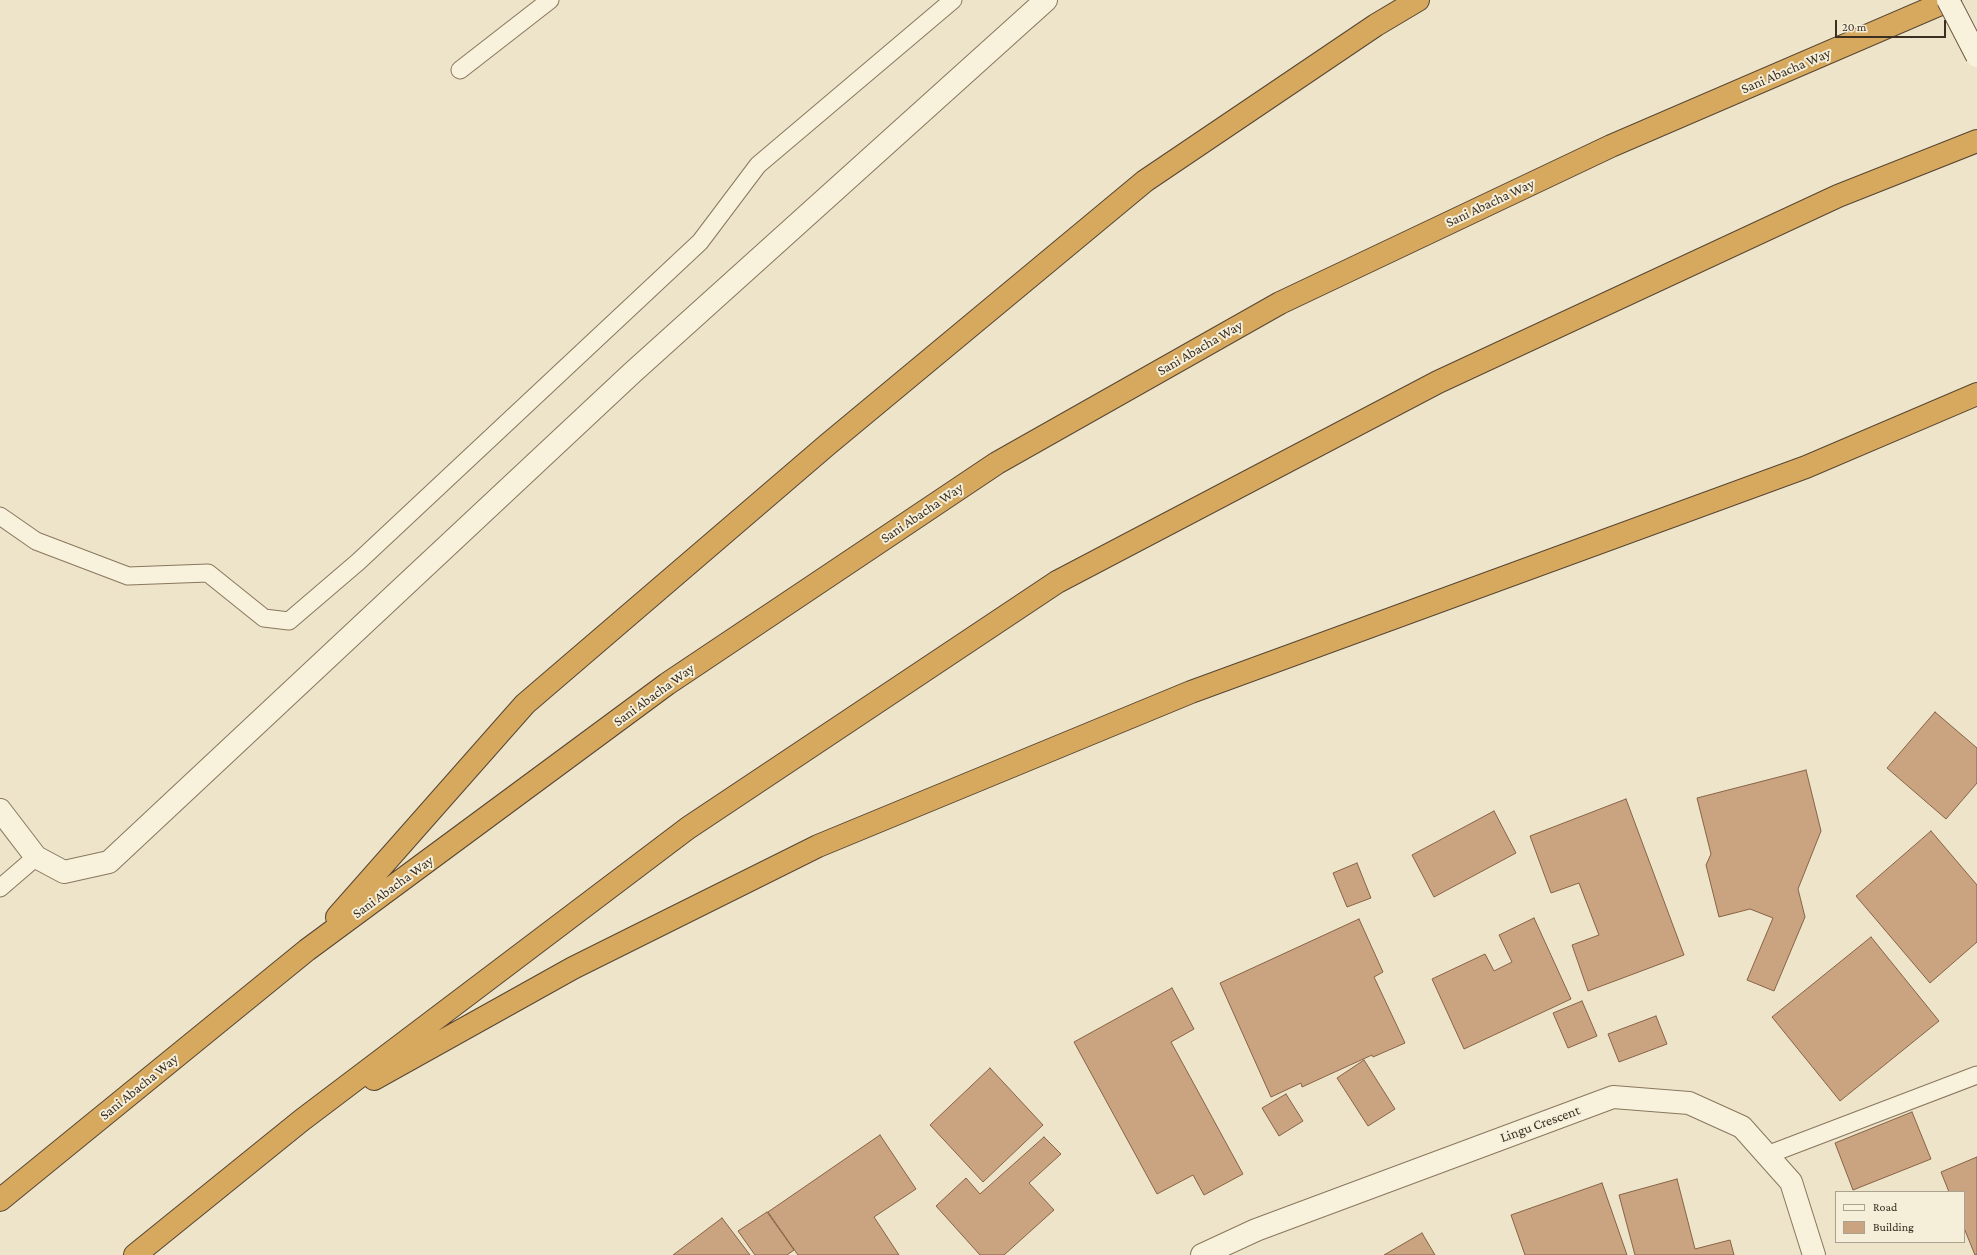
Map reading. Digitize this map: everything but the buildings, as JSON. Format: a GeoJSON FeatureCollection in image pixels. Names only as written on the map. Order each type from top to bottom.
{"type":"FeatureCollection","features":[{"type":"Feature","properties":{"kind":"highway"},"geometry":{"type":"LineString","coordinates":[[307,950],[524,704],[826,445],[1145,180],[1376,25],[1418,0]]}},
{"type":"Feature","properties":{"kind":"highway","name":"Sani Abacha Way"},"geometry":{"type":"LineString","coordinates":[[0,1200],[307,950],[668,684],[998,463],[1280,303],[1611,146],[1949,0]]}},
{"type":"Feature","properties":{"kind":"highway"},"geometry":{"type":"LineString","coordinates":[[135,1255],[302,1120],[688,828],[1057,582],[1438,382],[1838,196],[1977,141]]}},
{"type":"Feature","properties":{"kind":"highway"},"geometry":{"type":"LineString","coordinates":[[302,1120],[573,968],[818,846],[1191,692],[1806,467],[1977,394]]}},
{"type":"Feature","properties":{"kind":"highway"},"geometry":{"type":"LineString","coordinates":[[1955,403],[1977,407]]}},
{"type":"Feature","properties":{"kind":"street"},"geometry":{"type":"LineString","coordinates":[[0,810],[36,857],[64,872],[109,862],[626,378],[1046,0]]}},
{"type":"Feature","properties":{"kind":"street"},"geometry":{"type":"LineString","coordinates":[[1949,0],[1977,56]]}},
{"type":"Feature","properties":{"kind":"street","name":"Lingu Crescent"},"geometry":{"type":"LineString","coordinates":[[1202,1255],[1256,1230],[1613,1097],[1689,1103],[1742,1127],[1791,1182],[1814,1255]]}},
{"type":"Feature","properties":{"kind":"lane"},"geometry":{"type":"LineString","coordinates":[[460,70],[550,0]]}},
{"type":"Feature","properties":{"kind":"lane"},"geometry":{"type":"LineString","coordinates":[[0,516],[36,541],[128,576],[208,573],[264,618],[289,621],[358,562],[700,242],[758,165],[953,0]]}},
{"type":"Feature","properties":{"kind":"lane"},"geometry":{"type":"LineString","coordinates":[[0,888],[36,857]]}},
{"type":"Feature","properties":{"kind":"lane"},"geometry":{"type":"LineString","coordinates":[[1766,1155],[1977,1075]]}}]}
